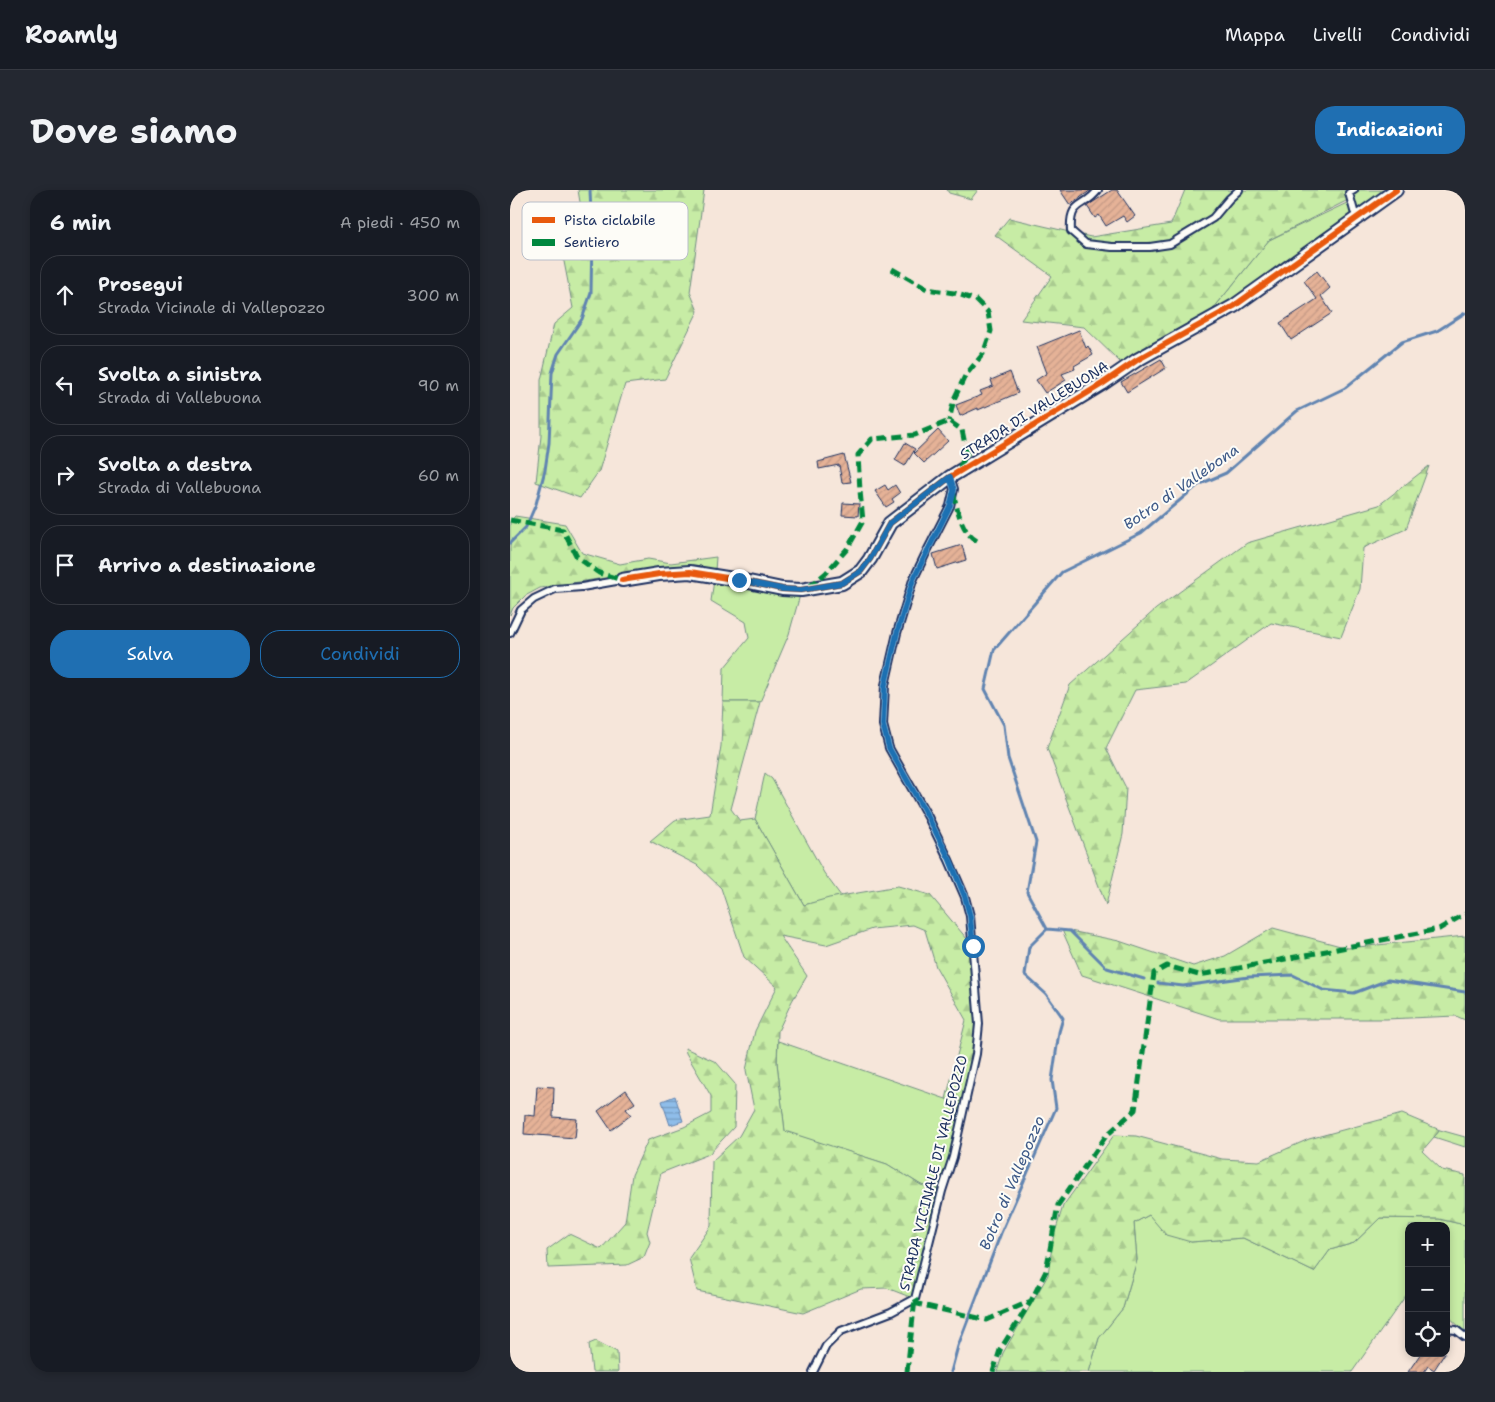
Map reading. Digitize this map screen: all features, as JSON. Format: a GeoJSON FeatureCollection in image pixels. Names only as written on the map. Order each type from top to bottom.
{"type":"FeatureCollection","features":[{"type":"Feature","properties":{"kind":"street","name":"STRADA DI VALLEBUONA"},"geometry":{"type":"LineString","coordinates":[[622,580],[659,574],[690,572],[782,589],[801,590],[842,583],[861,571],[890,523],[950,477],[1102,384],[1137,360],[1234,306],[1396,190]]}},
{"type":"Feature","properties":{"kind":"lane"},"geometry":{"type":"LineString","coordinates":[[1098,190],[1092,199],[1077,206],[1070,219],[1071,231],[1086,244],[1112,247],[1150,247],[1170,244],[1213,218],[1239,190]]}},
{"type":"Feature","properties":{"kind":"lane"},"geometry":{"type":"LineString","coordinates":[[1354,190],[1349,193],[1358,218]]}},
{"type":"Feature","properties":{"kind":"lane","name":"STRADA VICINALE DI VALLEPOZZO"},"geometry":{"type":"LineString","coordinates":[[813,1372],[826,1346],[841,1331],[891,1312],[915,1299],[942,1191],[953,1157],[976,1054],[979,1024],[970,916],[965,897],[950,860],[889,748],[883,725],[885,685],[897,633],[913,580],[950,506],[954,490],[950,477]]}},
{"type":"Feature","properties":{"kind":"lane"},"geometry":{"type":"LineString","coordinates":[[510,633],[520,610],[534,599],[556,589],[582,587],[622,580]]}},
{"type":"Feature","properties":{"kind":"lane"},"geometry":{"type":"LineString","coordinates":[[1450,1329],[1456,1330],[1465,1338]]}},
{"type":"Feature","properties":{"kind":"green space"},"geometry":{"type":"Polygon","coordinates":[[[578,190],[704,190],[690,292],[698,311],[665,379],[625,384],[599,471],[580,498],[536,482],[541,436],[541,380],[554,324],[573,308],[564,260],[688,260],[688,202],[580,202],[578,190]]]}},
{"type":"Feature","properties":{"kind":"green space"},"geometry":{"type":"Polygon","coordinates":[[[947,190],[978,190],[971,199],[949,193],[947,190]]]}},
{"type":"Feature","properties":{"kind":"green space"},"geometry":{"type":"Polygon","coordinates":[[[1185,190],[1357,190],[1348,200],[1269,240],[1209,314],[1121,363],[1084,327],[1021,320],[1052,276],[995,235],[1009,218],[1091,237],[1171,224],[1185,190]]]}},
{"type":"Feature","properties":{"kind":"green space"},"geometry":{"type":"Polygon","coordinates":[[[1353,190],[1396,190],[1358,218],[1209,314],[1269,240],[1351,201],[1353,190]]]}},
{"type":"Feature","properties":{"kind":"green space"},"geometry":{"type":"Polygon","coordinates":[[[1429,466],[1406,529],[1363,548],[1360,589],[1341,637],[1271,623],[1186,684],[1135,690],[1106,748],[1126,788],[1123,834],[1106,905],[1047,748],[1070,685],[1156,609],[1247,543],[1379,505],[1429,466]]]}},
{"type":"Feature","properties":{"kind":"green space"},"geometry":{"type":"Polygon","coordinates":[[[515,516],[565,524],[582,553],[620,564],[648,559],[671,563],[716,557],[715,571],[637,573],[540,588],[525,596],[513,608],[510,615],[510,522],[515,516]]]}},
{"type":"Feature","properties":{"kind":"green space"},"geometry":{"type":"Polygon","coordinates":[[[714,580],[800,595],[789,634],[760,702],[723,702],[724,668],[749,638],[746,622],[711,601],[714,580]]]}},
{"type":"Feature","properties":{"kind":"green space"},"geometry":{"type":"Polygon","coordinates":[[[723,702],[760,702],[731,809],[740,821],[755,819],[804,905],[829,898],[898,886],[930,895],[973,946],[979,1024],[965,1102],[946,1099],[966,1020],[936,967],[925,930],[913,925],[872,929],[826,945],[780,936],[807,976],[792,1001],[778,1031],[777,1063],[785,1131],[887,1164],[921,1185],[942,1191],[915,1299],[887,1288],[861,1289],[803,1313],[697,1291],[689,1258],[711,1226],[712,1161],[739,1136],[754,1109],[746,1070],[755,1031],[777,987],[744,957],[721,888],[697,865],[650,841],[675,820],[710,815],[721,746],[723,702]]]}},
{"type":"Feature","properties":{"kind":"green space"},"geometry":{"type":"Polygon","coordinates":[[[765,773],[772,779],[824,873],[841,896],[804,905],[755,819],[765,773]]]}},
{"type":"Feature","properties":{"kind":"green space"},"geometry":{"type":"Polygon","coordinates":[[[1273,928],[1348,948],[1465,936],[1465,1020],[1456,1016],[1386,1019],[1219,1019],[1082,975],[1062,930],[1119,941],[1193,966],[1225,956],[1273,928]]]}},
{"type":"Feature","properties":{"kind":"green space"},"geometry":{"type":"Polygon","coordinates":[[[778,1041],[946,1099],[965,1102],[942,1191],[921,1185],[887,1164],[785,1132],[777,1063],[778,1041]]]}},
{"type":"Feature","properties":{"kind":"green space"},"geometry":{"type":"Polygon","coordinates":[[[685,1048],[716,1062],[735,1084],[734,1127],[709,1154],[661,1173],[647,1232],[650,1242],[644,1257],[627,1265],[548,1268],[547,1250],[569,1234],[601,1249],[625,1222],[632,1175],[648,1140],[684,1127],[711,1113],[711,1096],[686,1053],[685,1048]]]}},
{"type":"Feature","properties":{"kind":"green space"},"geometry":{"type":"Polygon","coordinates":[[[1402,1114],[1440,1130],[1422,1151],[1442,1170],[1465,1175],[1465,1225],[1439,1219],[1380,1218],[1354,1243],[1330,1250],[1314,1272],[1243,1238],[1191,1242],[1166,1235],[1149,1215],[1134,1223],[1137,1260],[1123,1308],[1099,1338],[1089,1372],[997,1372],[1003,1353],[1048,1275],[1053,1239],[1063,1206],[1114,1135],[1136,1136],[1222,1159],[1259,1161],[1309,1139],[1402,1114]]]}},
{"type":"Feature","properties":{"kind":"green space"},"geometry":{"type":"Polygon","coordinates":[[[1440,1130],[1465,1137],[1465,1147],[1434,1137],[1440,1130]]]}},
{"type":"Feature","properties":{"kind":"green space"},"geometry":{"type":"Polygon","coordinates":[[[1149,1215],[1191,1242],[1243,1238],[1314,1272],[1330,1250],[1354,1243],[1380,1218],[1439,1219],[1465,1225],[1465,1332],[1450,1318],[1450,1222],[1405,1222],[1405,1297],[1352,1372],[1089,1372],[1099,1338],[1123,1308],[1137,1260],[1134,1223],[1149,1215]]]}},
{"type":"Feature","properties":{"kind":"green space"},"geometry":{"type":"Polygon","coordinates":[[[596,1341],[617,1352],[618,1372],[592,1372],[589,1344],[596,1341]]]}},
{"type":"Feature","properties":{"kind":"water"},"geometry":{"type":"Polygon","coordinates":[[[675,1096],[683,1121],[670,1125],[662,1101],[675,1096]]]}},
{"type":"Feature","properties":{"kind":"building"},"geometry":{"type":"Polygon","coordinates":[[[1060,190],[1091,190],[1070,205],[1060,190]]]}},
{"type":"Feature","properties":{"kind":"building"},"geometry":{"type":"Polygon","coordinates":[[[1112,190],[1117,190],[1135,216],[1127,222],[1123,216],[1106,226],[1099,215],[1095,218],[1087,206],[1112,190]]]}},
{"type":"Feature","properties":{"kind":"building"},"geometry":{"type":"Polygon","coordinates":[[[1317,271],[1330,288],[1321,296],[1332,313],[1291,340],[1280,323],[1317,299],[1304,281],[1317,271]]]}},
{"type":"Feature","properties":{"kind":"building"},"geometry":{"type":"Polygon","coordinates":[[[1079,330],[1086,348],[1088,346],[1093,355],[1074,366],[1075,369],[1062,374],[1066,380],[1045,393],[1036,380],[1047,373],[1037,347],[1079,330]]]}},
{"type":"Feature","properties":{"kind":"building"},"geometry":{"type":"Polygon","coordinates":[[[1161,359],[1166,368],[1127,392],[1121,382],[1161,359]]]}},
{"type":"Feature","properties":{"kind":"building"},"geometry":{"type":"Polygon","coordinates":[[[1010,372],[1018,393],[960,416],[956,405],[982,395],[980,391],[993,386],[991,380],[1010,372]]]}},
{"type":"Feature","properties":{"kind":"building"},"geometry":{"type":"Polygon","coordinates":[[[938,430],[948,441],[924,463],[914,453],[938,430]]]}},
{"type":"Feature","properties":{"kind":"building"},"geometry":{"type":"Polygon","coordinates":[[[905,443],[915,449],[905,466],[895,460],[905,443]]]}},
{"type":"Feature","properties":{"kind":"building"},"geometry":{"type":"Polygon","coordinates":[[[844,455],[851,482],[842,483],[839,465],[819,469],[818,462],[844,455]]]}},
{"type":"Feature","properties":{"kind":"building"},"geometry":{"type":"Polygon","coordinates":[[[885,485],[888,490],[895,485],[900,493],[892,499],[894,502],[886,507],[875,491],[885,485]]]}},
{"type":"Feature","properties":{"kind":"building"},"geometry":{"type":"Polygon","coordinates":[[[843,503],[859,504],[858,516],[842,515],[843,503]]]}},
{"type":"Feature","properties":{"kind":"building"},"geometry":{"type":"Polygon","coordinates":[[[962,545],[966,560],[937,569],[933,554],[962,545]]]}},
{"type":"Feature","properties":{"kind":"building"},"geometry":{"type":"Polygon","coordinates":[[[537,1086],[554,1087],[553,1117],[577,1119],[575,1138],[524,1134],[525,1115],[535,1116],[537,1086]]]}},
{"type":"Feature","properties":{"kind":"building"},"geometry":{"type":"Polygon","coordinates":[[[626,1090],[635,1103],[626,1109],[631,1115],[611,1130],[598,1111],[626,1090]]]}},
{"type":"Feature","properties":{"kind":"building"},"geometry":{"type":"Polygon","coordinates":[[[1418,1357],[1442,1357],[1434,1370],[1428,1366],[1424,1372],[1408,1372],[1418,1357]]]}},
{"type":"Feature","properties":{"kind":"waterway"},"geometry":{"type":"LineString","coordinates":[[590,190],[591,202]]}},
{"type":"Feature","properties":{"kind":"waterway"},"geometry":{"type":"LineString","coordinates":[[510,543],[526,527],[536,504],[545,470],[549,443],[552,373],[558,354],[582,319],[591,293],[592,260]]}},
{"type":"Feature","properties":{"kind":"waterway","name":"Botro di Vallebona"},"geometry":{"type":"LineString","coordinates":[[1047,929],[1027,892],[1036,842],[1008,758],[1004,725],[985,689],[994,650],[1062,572],[1141,533],[1198,485],[1226,473],[1297,411],[1345,388],[1402,342],[1437,331],[1465,313]]}},
{"type":"Feature","properties":{"kind":"waterway"},"geometry":{"type":"LineString","coordinates":[[1047,929],[1070,931],[1107,968],[1144,979]]}},
{"type":"Feature","properties":{"kind":"waterway","name":"Botro di Vallepozzo"},"geometry":{"type":"LineString","coordinates":[[951,1372],[958,1346],[1001,1233],[1056,1108],[1052,1080],[1063,1018],[1046,994],[1025,975],[1029,947],[1047,929]]}},
{"type":"Feature","properties":{"kind":"waterway"},"geometry":{"type":"LineString","coordinates":[[1158,983],[1183,986],[1249,977],[1293,975],[1323,990],[1354,993],[1388,980],[1465,992]]}},
{"type":"Feature","properties":{"kind":"marked path"},"geometry":{"type":"LineString","coordinates":[[892,269],[927,289],[954,293],[976,300],[988,312],[991,331],[983,354],[965,376],[954,399],[949,421]]}},
{"type":"Feature","properties":{"kind":"marked path"},"geometry":{"type":"LineString","coordinates":[[809,587],[826,573],[847,549],[863,521],[858,455],[872,439],[915,435],[949,421],[962,430],[967,454],[958,470]]}},
{"type":"Feature","properties":{"kind":"marked path"},"geometry":{"type":"LineString","coordinates":[[953,493],[964,526],[967,532],[977,541]]}},
{"type":"Feature","properties":{"kind":"marked path"},"geometry":{"type":"LineString","coordinates":[[510,520],[563,530],[577,557],[599,573],[622,580]]}},
{"type":"Feature","properties":{"kind":"marked path"},"geometry":{"type":"LineString","coordinates":[[993,1372],[1000,1350],[1031,1301],[1046,1271],[1058,1205],[1106,1136],[1135,1110],[1154,973],[1167,966],[1199,975],[1229,970],[1439,929],[1465,914]]}},
{"type":"Feature","properties":{"kind":"marked path"},"geometry":{"type":"LineString","coordinates":[[915,1299],[918,1304],[987,1320],[1031,1301]]}},
{"type":"Feature","properties":{"kind":"marked path"},"geometry":{"type":"LineString","coordinates":[[907,1372],[915,1299]]}},
{"type":"Feature","properties":{"kind":"cycle path"},"geometry":{"type":"LineString","coordinates":[[622,580],[659,574],[690,572],[782,589],[801,590],[842,583],[861,571],[890,523],[950,477],[1102,384],[1137,360],[1234,306],[1396,190]]}},
{"type":"Feature","properties":{"kind":"route"},"geometry":{"type":"LineString","coordinates":[[739,580],[782,589],[801,590],[842,583],[861,571],[890,523],[950,477],[954,490],[950,506],[913,580],[897,633],[885,685],[883,725],[889,748],[950,860],[965,897],[970,916],[973,946]]}}]}
